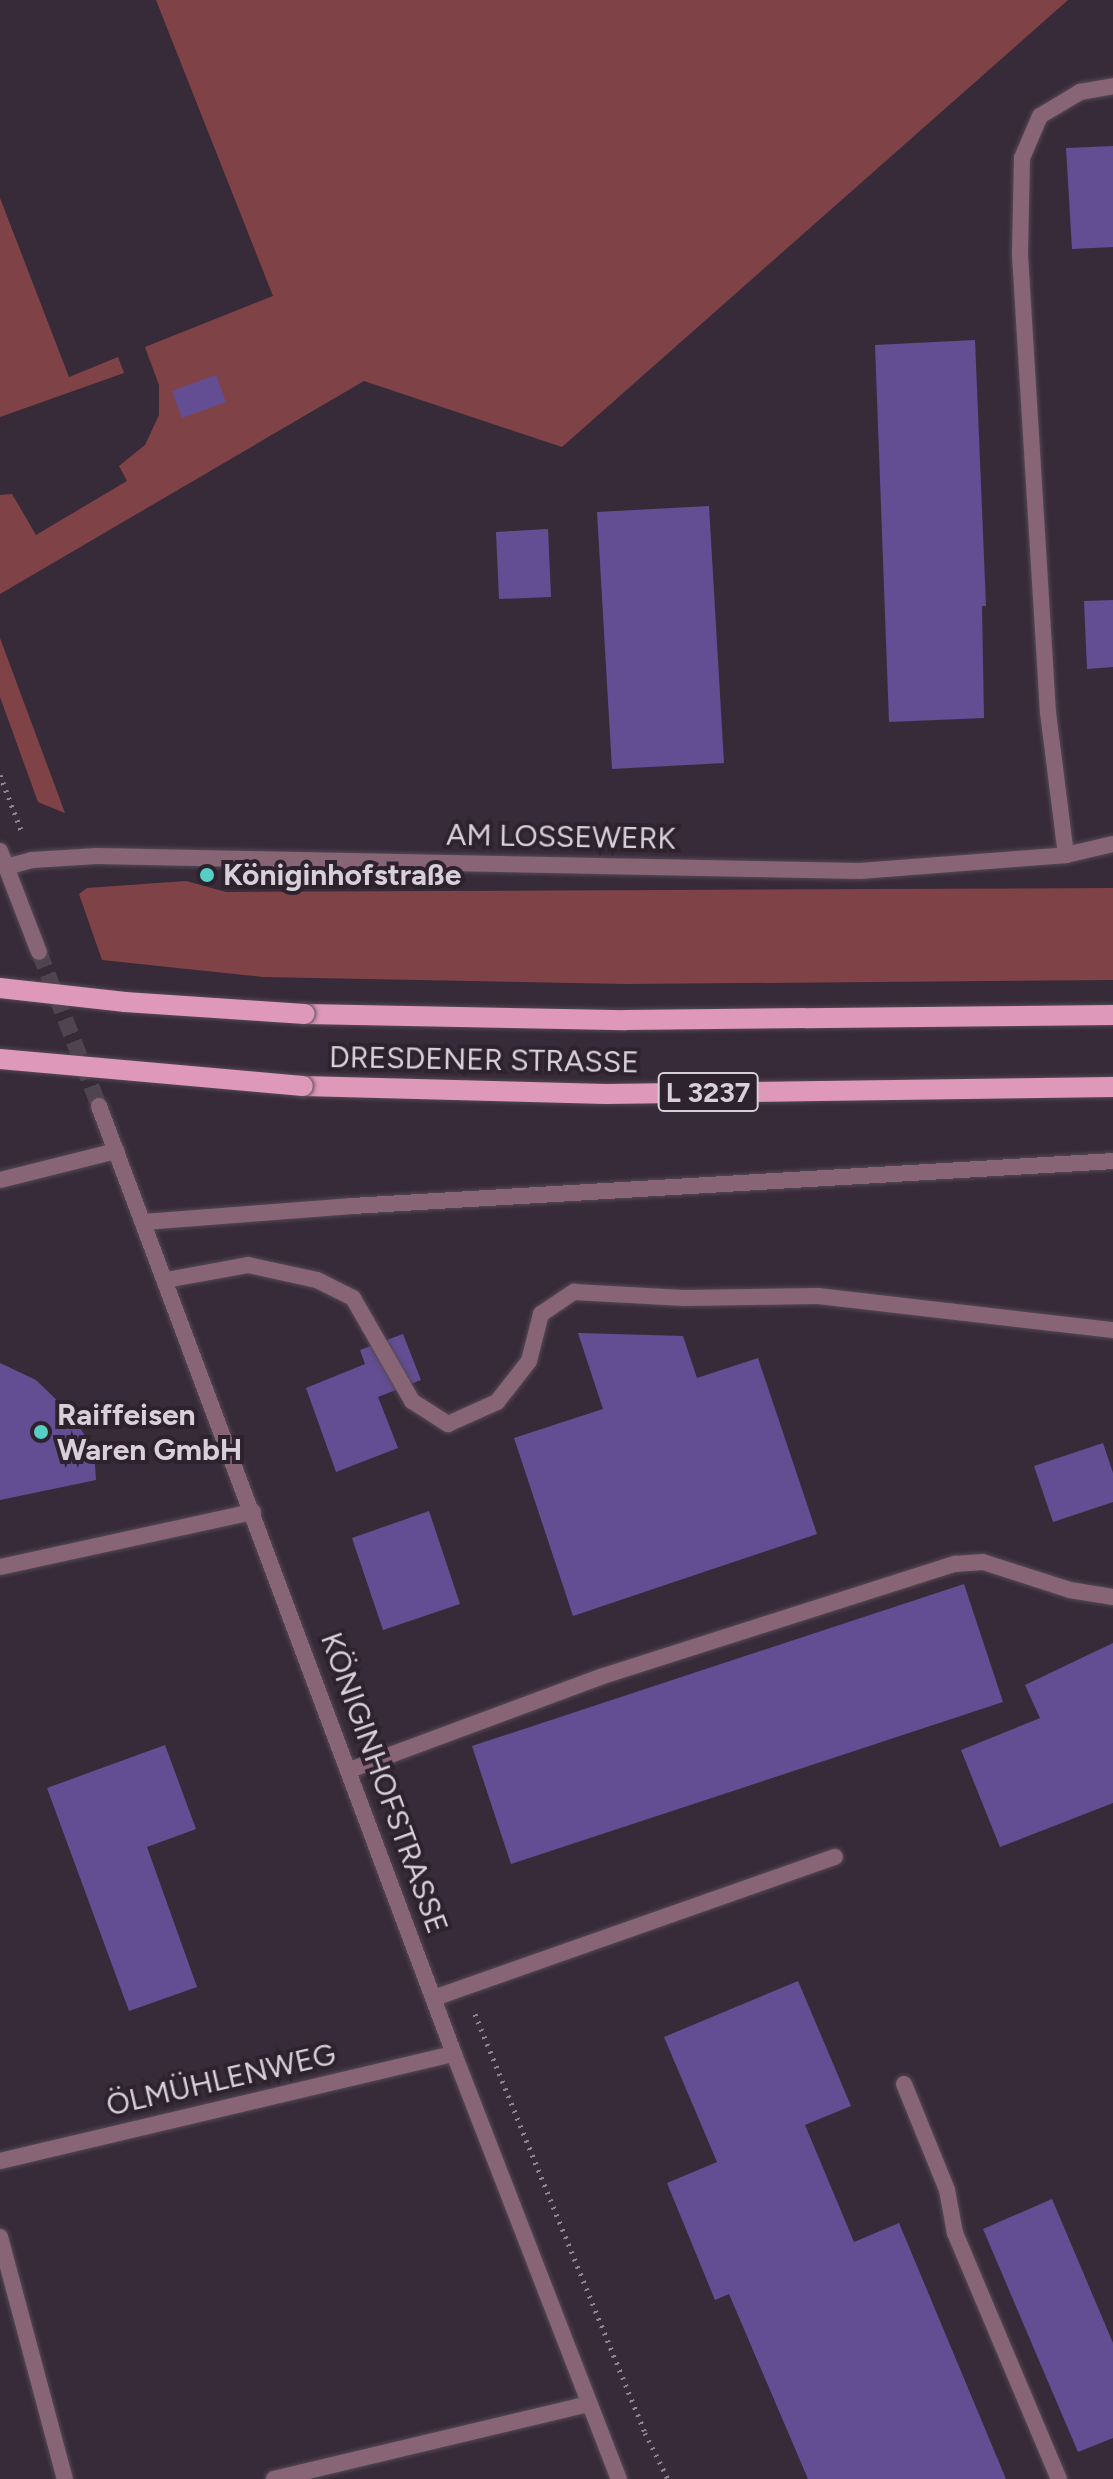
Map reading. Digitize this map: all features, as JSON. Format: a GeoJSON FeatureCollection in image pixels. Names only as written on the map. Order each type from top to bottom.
{"type":"FeatureCollection","features":[{"type":"Feature","properties":{"kind":"main road","name":"DRESDENER STRASSE"},"geometry":{"type":"LineString","coordinates":[[0,988],[305,1014],[626,1020],[1113,1015]]}},
{"type":"Feature","properties":{"kind":"main road","name":"DRESDENER STRASSE"},"geometry":{"type":"LineString","coordinates":[[0,1059],[303,1086],[606,1094],[1113,1087]]}},
{"type":"Feature","properties":{"kind":"street"},"geometry":{"type":"LineString","coordinates":[[1066,855],[1048,713],[1020,253],[1022,158],[1040,116],[1080,92],[1113,86]]}},
{"type":"Feature","properties":{"kind":"street","name":"AM LOSSEWERK"},"geometry":{"type":"LineString","coordinates":[[3,859],[97,856],[860,871],[1066,855],[1113,844]]}},
{"type":"Feature","properties":{"kind":"street"},"geometry":{"type":"LineString","coordinates":[[3,859],[39,952]]}},
{"type":"Feature","properties":{"kind":"street","name":"KÖNIGINHOFSTRASSE"},"geometry":{"type":"LineString","coordinates":[[99,1106],[454,2054],[619,2479]]}},
{"type":"Feature","properties":{"kind":"street"},"geometry":{"type":"LineString","coordinates":[[0,1180],[116,1151]]}},
{"type":"Feature","properties":{"kind":"street"},"geometry":{"type":"LineString","coordinates":[[144,1222],[352,1206],[1113,1161]]}},
{"type":"Feature","properties":{"kind":"street"},"geometry":{"type":"LineString","coordinates":[[166,1280],[248,1265],[317,1280],[353,1298],[412,1401],[448,1424],[497,1402],[529,1361],[541,1314],[574,1292],[684,1298],[818,1296],[1113,1330]]}},
{"type":"Feature","properties":{"kind":"street"},"geometry":{"type":"LineString","coordinates":[[0,1567],[253,1512]]}},
{"type":"Feature","properties":{"kind":"street"},"geometry":{"type":"LineString","coordinates":[[350,1770],[600,1677],[955,1564],[983,1562],[1070,1590],[1113,1597]]}},
{"type":"Feature","properties":{"kind":"street"},"geometry":{"type":"LineString","coordinates":[[434,1998],[835,1857]]}},
{"type":"Feature","properties":{"kind":"street","name":"ÖLMÜHLENWEG"},"geometry":{"type":"LineString","coordinates":[[0,2161],[454,2054]]}},
{"type":"Feature","properties":{"kind":"street"},"geometry":{"type":"LineString","coordinates":[[904,2084],[947,2190],[955,2233],[1059,2479]]}},
{"type":"Feature","properties":{"kind":"street"},"geometry":{"type":"LineString","coordinates":[[0,2237],[65,2479]]}},
{"type":"Feature","properties":{"kind":"street"},"geometry":{"type":"LineString","coordinates":[[274,2479],[588,2404]]}},
{"type":"Feature","properties":{"kind":"path"},"geometry":{"type":"LineString","coordinates":[[0,775],[32,860]]}},
{"type":"Feature","properties":{"kind":"shaded area"},"geometry":{"type":"Polygon","coordinates":[[[156,0],[1068,0],[562,447],[364,381],[0,594],[0,495],[12,494],[36,535],[127,481],[119,466],[145,445],[159,415],[159,385],[145,347],[273,296],[156,0]]]}},
{"type":"Feature","properties":{"kind":"shaded area"},"geometry":{"type":"Polygon","coordinates":[[[0,198],[69,377],[118,357],[124,373],[0,417],[0,198]]]}},
{"type":"Feature","properties":{"kind":"shaded area"},"geometry":{"type":"Polygon","coordinates":[[[0,638],[65,813],[38,802],[0,697],[0,638]]]}},
{"type":"Feature","properties":{"kind":"shaded area"},"geometry":{"type":"Polygon","coordinates":[[[186,881],[226,892],[1113,888],[1113,980],[627,984],[263,977],[102,960],[79,894],[87,888],[186,881]]]}},
{"type":"Feature","properties":{"kind":"building"},"geometry":{"type":"Polygon","coordinates":[[[1113,146],[1113,247],[1072,249],[1066,148],[1113,146]]]}},
{"type":"Feature","properties":{"kind":"building"},"geometry":{"type":"Polygon","coordinates":[[[975,340],[986,606],[982,606],[984,718],[889,722],[875,345],[975,340]]]}},
{"type":"Feature","properties":{"kind":"building"},"geometry":{"type":"Polygon","coordinates":[[[216,375],[226,402],[182,418],[172,391],[216,375]]]}},
{"type":"Feature","properties":{"kind":"building"},"geometry":{"type":"Polygon","coordinates":[[[709,506],[724,763],[612,769],[597,512],[709,506]]]}},
{"type":"Feature","properties":{"kind":"building"},"geometry":{"type":"Polygon","coordinates":[[[548,529],[551,597],[499,599],[496,532],[548,529]]]}},
{"type":"Feature","properties":{"kind":"building"},"geometry":{"type":"Polygon","coordinates":[[[1113,600],[1113,667],[1087,669],[1084,601],[1113,600]]]}},
{"type":"Feature","properties":{"kind":"building"},"geometry":{"type":"Polygon","coordinates":[[[578,1333],[683,1336],[697,1378],[758,1358],[817,1534],[573,1616],[514,1438],[603,1409],[578,1333]]]}},
{"type":"Feature","properties":{"kind":"building"},"geometry":{"type":"Polygon","coordinates":[[[403,1334],[421,1380],[378,1397],[398,1448],[336,1472],[306,1388],[365,1364],[360,1350],[403,1334]]]}},
{"type":"Feature","properties":{"kind":"building","name":"Raiffeisen Waren GmbH"},"geometry":{"type":"Polygon","coordinates":[[[0,1363],[36,1380],[71,1414],[94,1450],[96,1480],[0,1500],[0,1363]]]}},
{"type":"Feature","properties":{"kind":"building"},"geometry":{"type":"Polygon","coordinates":[[[1103,1443],[1113,1473],[1113,1502],[1053,1522],[1034,1466],[1103,1443]]]}},
{"type":"Feature","properties":{"kind":"building"},"geometry":{"type":"Polygon","coordinates":[[[429,1511],[460,1604],[383,1630],[352,1538],[429,1511]]]}},
{"type":"Feature","properties":{"kind":"building"},"geometry":{"type":"Polygon","coordinates":[[[964,1584],[1003,1702],[511,1864],[472,1746],[964,1584]]]}},
{"type":"Feature","properties":{"kind":"building"},"geometry":{"type":"Polygon","coordinates":[[[1113,1643],[1113,1803],[1000,1847],[961,1750],[1040,1718],[1025,1685],[1113,1643]]]}},
{"type":"Feature","properties":{"kind":"building"},"geometry":{"type":"Polygon","coordinates":[[[165,1745],[196,1829],[147,1847],[197,1987],[129,2011],[47,1788],[165,1745]]]}},
{"type":"Feature","properties":{"kind":"building"},"geometry":{"type":"Polygon","coordinates":[[[798,1981],[851,2106],[805,2125],[854,2242],[899,2223],[1006,2479],[808,2479],[729,2294],[715,2300],[667,2183],[717,2162],[664,2037],[798,1981]]]}},
{"type":"Feature","properties":{"kind":"building"},"geometry":{"type":"Polygon","coordinates":[[[1052,2199],[1113,2343],[1113,2438],[1078,2452],[983,2229],[1052,2199]]]}},
{"type":"Feature","properties":{"kind":"tunnel"},"geometry":{"type":"LineString","coordinates":[[39,952],[99,1106]]}},
{"type":"Feature","properties":{"kind":"place","name":"Königinhofstraße"},"geometry":{"type":"Point","coordinates":[207,875]}},
{"type":"Feature","properties":{"kind":"place","name":"Raiffeisen Waren GmbH"},"geometry":{"type":"Point","coordinates":[41,1432]}}]}
